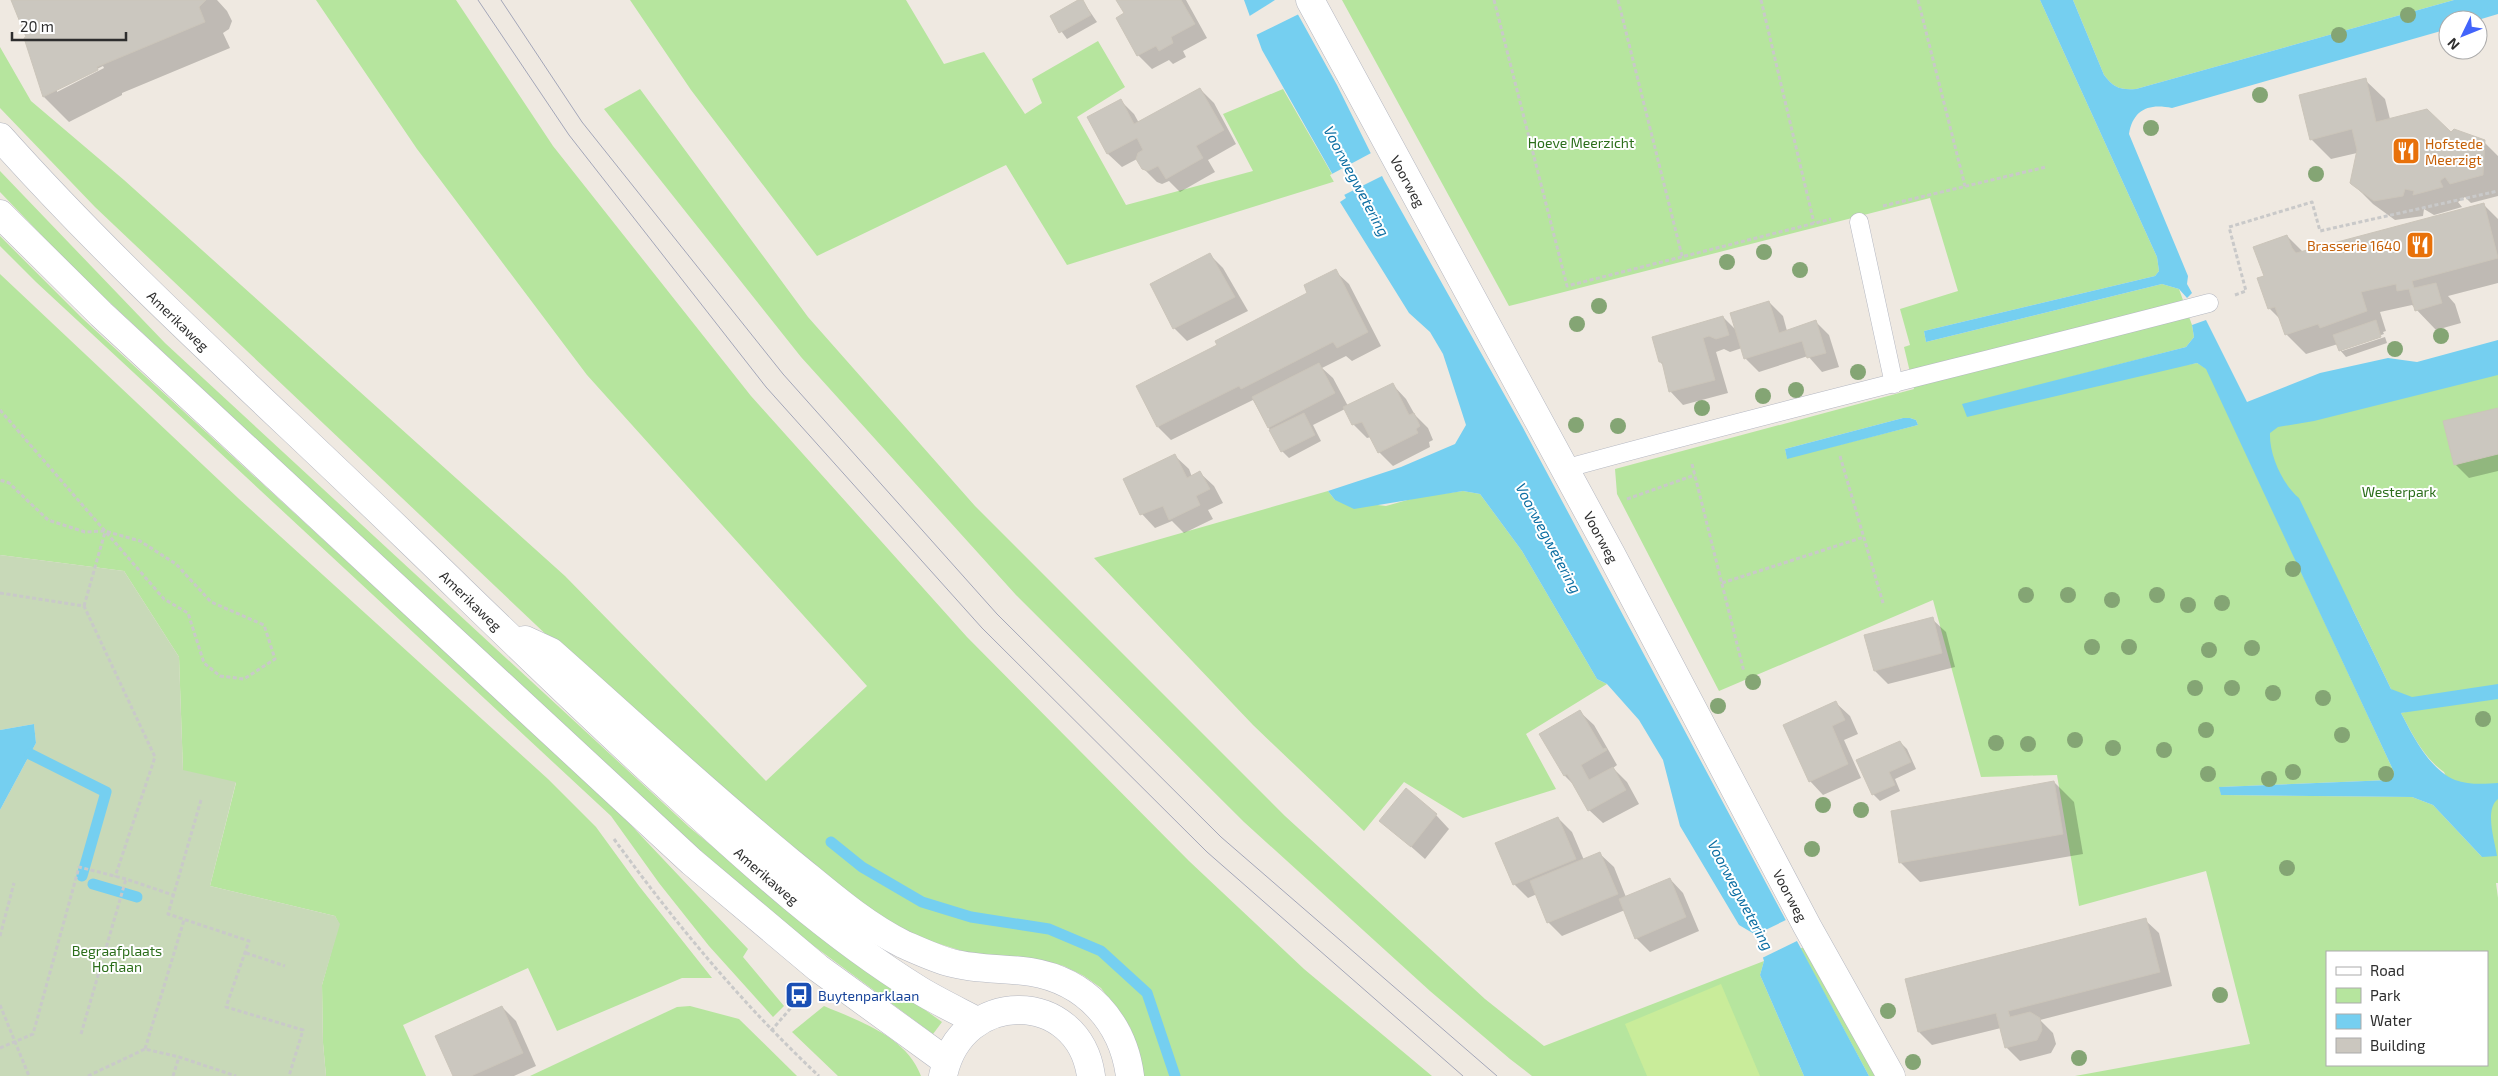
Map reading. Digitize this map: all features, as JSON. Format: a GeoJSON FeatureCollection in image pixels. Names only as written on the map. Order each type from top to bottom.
{"type":"FeatureCollection","features":[{"type":"Feature","properties":{"kind":"main road","name":"Voorweg"},"geometry":{"type":"LineString","coordinates":[[1310,0],[1564,469],[1807,926],[1891,1076]]}},
{"type":"Feature","properties":{"kind":"main road","name":"Amerikaweg"},"geometry":{"type":"LineString","coordinates":[[0,137],[69,213],[577,704],[757,868],[866,954],[920,990],[977,1021]]}},
{"type":"Feature","properties":{"kind":"main road"},"geometry":{"type":"LineString","coordinates":[[0,214],[116,327],[692,862],[818,968],[945,1068],[958,1038],[977,1021],[991,1014],[1022,1010],[1037,1012],[1052,1018],[1065,1027],[1076,1038],[1084,1051],[1090,1076]]}},
{"type":"Feature","properties":{"kind":"main road"},"geometry":{"type":"LineString","coordinates":[[499,627],[551,652],[764,841],[848,909],[878,930],[919,951],[952,963],[1050,976],[1069,983],[1088,996],[1103,1010],[1118,1033],[1128,1057],[1130,1076]]}},
{"type":"Feature","properties":{"kind":"lane"},"geometry":{"type":"LineString","coordinates":[[1859,222],[1894,384]]}},
{"type":"Feature","properties":{"kind":"lane"},"geometry":{"type":"LineString","coordinates":[[1564,469],[1684,436],[1894,384],[2209,302]]}},
{"type":"Feature","properties":{"kind":"path"},"geometry":{"type":"LineString","coordinates":[[1494,0],[1567,286],[1839,217]]}},
{"type":"Feature","properties":{"kind":"path"},"geometry":{"type":"LineString","coordinates":[[1618,0],[1682,257]]}},
{"type":"Feature","properties":{"kind":"path"},"geometry":{"type":"LineString","coordinates":[[1761,0],[1814,223]]}},
{"type":"Feature","properties":{"kind":"path"},"geometry":{"type":"LineString","coordinates":[[1918,0],[1965,186]]}},
{"type":"Feature","properties":{"kind":"path"},"geometry":{"type":"LineString","coordinates":[[1874,208],[2046,167]]}},
{"type":"Feature","properties":{"kind":"path"},"geometry":{"type":"LineString","coordinates":[[2209,302],[2246,291],[2229,227],[2312,202],[2320,231],[2498,191]]}},
{"type":"Feature","properties":{"kind":"path"},"geometry":{"type":"LineString","coordinates":[[0,410],[105,531],[164,599],[188,613],[204,663],[220,676],[244,679],[275,659],[264,625],[211,602],[176,564],[140,541],[105,531],[85,532],[48,520],[9,483],[0,480]]}},
{"type":"Feature","properties":{"kind":"path"},"geometry":{"type":"LineString","coordinates":[[1684,436],[1744,672]]}},
{"type":"Feature","properties":{"kind":"path"},"geometry":{"type":"LineString","coordinates":[[1840,456],[1883,603]]}},
{"type":"Feature","properties":{"kind":"path"},"geometry":{"type":"LineString","coordinates":[[1627,499],[1695,475]]}},
{"type":"Feature","properties":{"kind":"path"},"geometry":{"type":"LineString","coordinates":[[105,531],[84,606],[155,757],[115,877]]}},
{"type":"Feature","properties":{"kind":"path"},"geometry":{"type":"LineString","coordinates":[[1722,583],[1864,537]]}},
{"type":"Feature","properties":{"kind":"path"},"geometry":{"type":"LineString","coordinates":[[0,594],[84,606]]}},
{"type":"Feature","properties":{"kind":"path"},"geometry":{"type":"LineString","coordinates":[[201,800],[168,914],[249,941],[226,1007],[303,1030],[289,1076]]}},
{"type":"Feature","properties":{"kind":"path"},"geometry":{"type":"LineString","coordinates":[[610,833],[662,906],[770,1031],[819,1076]]}},
{"type":"Feature","properties":{"kind":"path"},"geometry":{"type":"LineString","coordinates":[[0,1048],[33,1034],[78,867],[126,879],[172,895]]}},
{"type":"Feature","properties":{"kind":"path"},"geometry":{"type":"LineString","coordinates":[[81,1034],[126,879]]}},
{"type":"Feature","properties":{"kind":"path"},"geometry":{"type":"LineString","coordinates":[[0,936],[14,883]]}},
{"type":"Feature","properties":{"kind":"path"},"geometry":{"type":"LineString","coordinates":[[145,1049],[184,920]]}},
{"type":"Feature","properties":{"kind":"path"},"geometry":{"type":"LineString","coordinates":[[246,953],[285,966]]}},
{"type":"Feature","properties":{"kind":"path"},"geometry":{"type":"LineString","coordinates":[[770,1031],[804,993]]}},
{"type":"Feature","properties":{"kind":"path"},"geometry":{"type":"LineString","coordinates":[[0,1005],[29,1076]]}},
{"type":"Feature","properties":{"kind":"path"},"geometry":{"type":"LineString","coordinates":[[88,1076],[145,1049],[179,1056],[236,1076]]}},
{"type":"Feature","properties":{"kind":"path"},"geometry":{"type":"LineString","coordinates":[[173,1076],[179,1056]]}},
{"type":"Feature","properties":{"kind":"green space"},"geometry":{"type":"Polygon","coordinates":[[[316,0],[456,0],[553,146],[751,396],[967,637],[1189,861],[1304,969],[1432,1076],[1142,1076],[1138,1048],[1130,1027],[1101,988],[1084,976],[1064,966],[1045,961],[969,953],[920,938],[897,927],[846,893],[573,660],[95,207],[0,108],[0,47],[31,101],[124,180],[565,576],[766,781],[867,686],[587,375],[417,149],[316,0]]]}},
{"type":"Feature","properties":{"kind":"green space"},"geometry":{"type":"Polygon","coordinates":[[[630,0],[906,0],[944,64],[984,52],[1025,114],[1042,103],[1032,79],[1098,41],[1125,87],[1077,117],[1126,205],[1253,171],[1223,114],[1283,89],[1336,181],[1067,265],[1006,165],[817,256],[691,90],[630,0]]]}},
{"type":"Feature","properties":{"kind":"green space"},"geometry":{"type":"Polygon","coordinates":[[[1342,0],[2040,0],[2157,257],[2159,271],[2155,276],[1924,331],[1926,342],[2162,284],[2179,289],[2192,325],[2194,337],[2186,347],[1962,405],[2197,363],[2207,369],[2394,772],[2390,780],[2220,787],[2221,795],[2412,797],[2433,805],[2482,857],[2444,772],[2430,760],[2419,745],[2401,713],[2410,711],[2391,689],[2353,610],[2245,418],[2498,372],[2498,883],[2496,883],[2498,898],[2498,1076],[2075,1076],[2250,1044],[2206,871],[2079,906],[2057,775],[1981,777],[1933,600],[1719,691],[1617,494],[1615,469],[1914,389],[1904,347],[1910,345],[1900,309],[1958,291],[1930,198],[1509,306],[1342,0]],[[1903,418],[1785,449],[1787,458],[1918,425],[1916,420],[1903,418]]]}},
{"type":"Feature","properties":{"kind":"green space"},"geometry":{"type":"Polygon","coordinates":[[[2073,0],[2454,0],[2136,89],[2130,89],[2114,85],[2104,75],[2073,0]]]}},
{"type":"Feature","properties":{"kind":"green space"},"geometry":{"type":"Polygon","coordinates":[[[640,89],[808,317],[975,506],[1285,816],[1485,999],[1544,1046],[1764,961],[1760,975],[1804,1076],[1532,1076],[1510,1059],[1430,991],[1244,822],[1016,595],[801,357],[604,109],[640,89]]]}},
{"type":"Feature","properties":{"kind":"green space"},"geometry":{"type":"Polygon","coordinates":[[[0,171],[165,343],[689,827],[816,932],[942,1022],[933,1034],[799,935],[666,821],[74,269],[0,192],[0,171]]]}},
{"type":"Feature","properties":{"kind":"green space"},"geometry":{"type":"Polygon","coordinates":[[[0,236],[82,318],[612,805],[748,949],[743,957],[784,1006],[773,1017],[709,946],[659,883],[611,816],[36,282],[0,246],[0,236]]]}},
{"type":"Feature","properties":{"kind":"green space"},"geometry":{"type":"Polygon","coordinates":[[[0,274],[238,498],[548,779],[596,827],[639,886],[712,978],[682,978],[557,1031],[528,968],[403,1025],[426,1076],[326,1076],[323,1043],[322,985],[339,924],[335,916],[210,886],[236,783],[183,771],[179,657],[124,571],[0,555],[0,274]]]}},
{"type":"Feature","properties":{"kind":"green space"},"geometry":{"type":"Polygon","coordinates":[[[1328,491],[1335,500],[1386,506],[1418,497],[1463,491],[1480,494],[1522,551],[1597,679],[1607,684],[1526,734],[1556,789],[1463,818],[1404,782],[1364,831],[1253,725],[1094,558],[1328,491]]]}},
{"type":"Feature","properties":{"kind":"green space","name":"Begraafplaats Hoflaan"},"geometry":{"type":"Polygon","coordinates":[[[0,555],[124,571],[179,657],[183,770],[236,782],[210,886],[335,916],[340,924],[322,985],[323,1043],[326,1076],[0,1076],[0,810],[36,743],[34,724],[0,730],[0,555]]]}},
{"type":"Feature","properties":{"kind":"green space"},"geometry":{"type":"Polygon","coordinates":[[[1800,948],[1807,948],[1878,1076],[1869,1076],[1800,948]]]}},
{"type":"Feature","properties":{"kind":"green space"},"geometry":{"type":"Polygon","coordinates":[[[1721,984],[1760,1076],[1647,1076],[1625,1024],[1721,984]]]}},
{"type":"Feature","properties":{"kind":"green space"},"geometry":{"type":"Polygon","coordinates":[[[690,1006],[739,1019],[797,1076],[530,1076],[677,1007],[690,1006]]]}},
{"type":"Feature","properties":{"kind":"green space"},"geometry":{"type":"Polygon","coordinates":[[[824,1006],[866,1024],[893,1041],[914,1062],[921,1076],[838,1076],[792,1032],[824,1006]]]}},
{"type":"Feature","properties":{"kind":"water","name":"Voorwegwetering"},"geometry":{"type":"Polygon","coordinates":[[[1244,0],[1290,0],[1337,85],[1384,180],[1522,426],[1869,1076],[1804,1076],[1760,975],[1764,961],[1756,935],[1739,925],[1680,826],[1663,760],[1639,720],[1607,684],[1597,679],[1522,551],[1480,494],[1463,491],[1354,509],[1335,500],[1328,491],[1401,467],[1455,444],[1466,425],[1443,354],[1430,332],[1409,313],[1340,202],[1346,198],[1262,50],[1244,0]]]}},
{"type":"Feature","properties":{"kind":"water"},"geometry":{"type":"Polygon","coordinates":[[[2040,0],[2073,0],[2104,75],[2114,85],[2121,88],[2136,89],[2454,0],[2498,0],[2498,14],[2488,17],[2488,10],[2438,10],[2438,32],[2172,108],[2149,108],[2138,114],[2134,119],[2129,134],[2188,276],[2187,284],[2192,293],[2187,298],[2179,289],[2162,284],[1926,342],[1924,331],[2155,276],[2159,271],[2157,257],[2040,0]]]}},
{"type":"Feature","properties":{"kind":"water"},"geometry":{"type":"Polygon","coordinates":[[[2206,320],[2247,402],[2320,373],[2388,358],[2417,362],[2498,340],[2498,375],[2314,421],[2278,427],[2270,433],[2274,459],[2282,477],[2299,498],[2391,689],[2412,697],[2498,684],[2498,699],[2401,713],[2423,751],[2437,768],[2446,775],[2465,783],[2498,783],[2498,799],[2494,804],[2491,818],[2497,856],[2482,857],[2433,805],[2412,797],[2221,795],[2219,787],[2390,780],[2394,772],[2206,369],[2197,363],[1967,417],[1962,404],[2186,347],[2194,337],[2192,325],[2206,320]]]}},
{"type":"Feature","properties":{"kind":"water"},"geometry":{"type":"Polygon","coordinates":[[[1903,418],[1916,420],[1918,425],[1787,459],[1785,449],[1903,418]]]}},
{"type":"Feature","properties":{"kind":"water"},"geometry":{"type":"Polygon","coordinates":[[[34,724],[36,743],[0,810],[0,730],[34,724]]]}},
{"type":"Feature","properties":{"kind":"pier"},"geometry":{"type":"Polygon","coordinates":[[[1275,0],[1293,0],[1301,13],[1254,36],[1248,17],[1275,0]]]}},
{"type":"Feature","properties":{"kind":"pier"},"geometry":{"type":"Polygon","coordinates":[[[1373,152],[1384,175],[1342,196],[1330,175],[1373,152]]]}},
{"type":"Feature","properties":{"kind":"pier"},"geometry":{"type":"Polygon","coordinates":[[[1788,919],[1799,940],[1760,959],[1753,936],[1788,919]]]}},
{"type":"Feature","properties":{"kind":"building"},"geometry":{"type":"Polygon","coordinates":[[[11,0],[206,0],[199,7],[205,22],[97,67],[98,70],[43,97],[24,38],[26,37],[11,0]]]}},
{"type":"Feature","properties":{"kind":"building"},"geometry":{"type":"Polygon","coordinates":[[[1078,0],[1083,0],[1091,15],[1059,33],[1050,16],[1078,0]]]}},
{"type":"Feature","properties":{"kind":"building"},"geometry":{"type":"Polygon","coordinates":[[[1116,0],[1181,0],[1195,24],[1171,37],[1173,43],[1159,51],[1156,46],[1137,56],[1116,18],[1124,13],[1116,0]]]}},
{"type":"Feature","properties":{"kind":"building"},"geometry":{"type":"Polygon","coordinates":[[[2366,78],[2376,122],[2427,109],[2451,132],[2454,129],[2485,140],[2483,175],[2450,184],[2445,177],[2440,181],[2443,187],[2413,195],[2414,191],[2405,189],[2403,196],[2374,201],[2351,184],[2357,150],[2352,129],[2310,140],[2299,95],[2366,78]]]}},
{"type":"Feature","properties":{"kind":"building"},"geometry":{"type":"Polygon","coordinates":[[[1200,88],[1224,130],[1196,146],[1203,158],[1166,179],[1158,166],[1148,171],[1142,169],[1136,159],[1138,153],[1143,150],[1137,138],[1107,154],[1087,117],[1121,99],[1134,124],[1200,88]]]}},
{"type":"Feature","properties":{"kind":"building"},"geometry":{"type":"Polygon","coordinates":[[[2484,203],[2498,258],[2412,281],[2414,288],[2436,283],[2442,303],[2415,311],[2409,289],[2397,291],[2396,284],[2361,292],[2367,311],[2320,328],[2318,324],[2285,335],[2275,307],[2268,309],[2257,278],[2264,276],[2253,247],[2287,235],[2296,253],[2484,203]]]}},
{"type":"Feature","properties":{"kind":"building"},"geometry":{"type":"Polygon","coordinates":[[[1210,253],[1235,297],[1173,329],[1150,284],[1210,253]]]}},
{"type":"Feature","properties":{"kind":"building"},"geometry":{"type":"Polygon","coordinates":[[[1336,269],[1368,332],[1337,348],[1333,342],[1241,389],[1239,386],[1157,427],[1136,386],[1217,345],[1215,341],[1307,293],[1304,285],[1336,269]]]}},
{"type":"Feature","properties":{"kind":"building"},"geometry":{"type":"Polygon","coordinates":[[[1769,301],[1779,333],[1816,320],[1826,353],[1807,358],[1802,341],[1744,359],[1730,313],[1769,301]]]}},
{"type":"Feature","properties":{"kind":"building"},"geometry":{"type":"Polygon","coordinates":[[[1723,316],[1729,335],[1716,339],[1709,336],[1703,338],[1715,380],[1669,392],[1662,362],[1659,362],[1652,337],[1723,316]]]}},
{"type":"Feature","properties":{"kind":"building"},"geometry":{"type":"Polygon","coordinates":[[[2376,320],[2381,337],[2339,351],[2333,335],[2376,320]]]}},
{"type":"Feature","properties":{"kind":"building"},"geometry":{"type":"Polygon","coordinates":[[[1319,363],[1335,393],[1268,428],[1252,397],[1319,363]]]}},
{"type":"Feature","properties":{"kind":"building"},"geometry":{"type":"Polygon","coordinates":[[[1393,383],[1409,415],[1414,413],[1420,426],[1416,429],[1418,433],[1378,453],[1362,422],[1352,425],[1343,407],[1393,383]]]}},
{"type":"Feature","properties":{"kind":"building"},"geometry":{"type":"Polygon","coordinates":[[[2498,408],[2498,454],[2454,465],[2443,421],[2498,408]]]}},
{"type":"Feature","properties":{"kind":"building"},"geometry":{"type":"Polygon","coordinates":[[[1304,413],[1315,435],[1281,452],[1269,430],[1304,413]]]}},
{"type":"Feature","properties":{"kind":"building"},"geometry":{"type":"Polygon","coordinates":[[[1175,454],[1187,478],[1200,471],[1210,489],[1196,496],[1200,505],[1169,520],[1163,506],[1140,515],[1123,479],[1175,454]]]}},
{"type":"Feature","properties":{"kind":"building"},"geometry":{"type":"Polygon","coordinates":[[[1933,617],[1942,653],[1874,671],[1864,635],[1933,617]]]}},
{"type":"Feature","properties":{"kind":"building"},"geometry":{"type":"Polygon","coordinates":[[[1836,701],[1845,720],[1832,726],[1848,764],[1809,782],[1783,725],[1836,701]]]}},
{"type":"Feature","properties":{"kind":"building"},"geometry":{"type":"Polygon","coordinates":[[[1580,710],[1603,749],[1606,748],[1607,750],[1581,765],[1589,780],[1613,767],[1626,790],[1588,811],[1567,774],[1564,776],[1539,734],[1580,710]]]}},
{"type":"Feature","properties":{"kind":"building"},"geometry":{"type":"Polygon","coordinates":[[[1900,741],[1911,762],[1889,772],[1895,785],[1872,795],[1856,760],[1900,741]]]}},
{"type":"Feature","properties":{"kind":"building"},"geometry":{"type":"Polygon","coordinates":[[[2054,781],[2063,834],[1899,863],[1891,811],[2054,781]]]}},
{"type":"Feature","properties":{"kind":"building"},"geometry":{"type":"Polygon","coordinates":[[[1406,788],[1437,814],[1411,847],[1379,821],[1406,788]]]}},
{"type":"Feature","properties":{"kind":"building"},"geometry":{"type":"Polygon","coordinates":[[[1558,817],[1576,859],[1513,885],[1495,843],[1558,817]]]}},
{"type":"Feature","properties":{"kind":"building"},"geometry":{"type":"Polygon","coordinates":[[[1600,852],[1618,894],[1547,923],[1530,881],[1600,852]]]}},
{"type":"Feature","properties":{"kind":"building"},"geometry":{"type":"Polygon","coordinates":[[[1670,878],[1686,917],[1635,939],[1619,899],[1670,878]]]}},
{"type":"Feature","properties":{"kind":"building"},"geometry":{"type":"Polygon","coordinates":[[[2146,918],[2160,972],[2008,1011],[2010,1017],[2030,1012],[2040,1018],[2042,1030],[2037,1040],[2005,1048],[1996,1013],[1918,1032],[1905,979],[2146,918]]]}},
{"type":"Feature","properties":{"kind":"building"},"geometry":{"type":"Polygon","coordinates":[[[502,1006],[523,1053],[471,1076],[453,1076],[435,1036],[502,1006]]]}},
{"type":"Feature","properties":{"kind":"waterway"},"geometry":{"type":"LineString","coordinates":[[30,754],[106,792],[82,876]]}},
{"type":"Feature","properties":{"kind":"waterway"},"geometry":{"type":"LineString","coordinates":[[831,842],[862,867],[922,902],[971,917],[1049,929],[1101,951],[1147,993],[1175,1076]]}},
{"type":"Feature","properties":{"kind":"waterway"},"geometry":{"type":"LineString","coordinates":[[93,884],[137,897]]}},
{"type":"Feature","properties":{"kind":"tram line"},"geometry":{"type":"LineString","coordinates":[[478,0],[569,135],[766,387],[982,628],[1207,852],[1463,1076]]}},
{"type":"Feature","properties":{"kind":"tram line"},"geometry":{"type":"LineString","coordinates":[[501,0],[582,122],[783,374],[997,614],[1221,837],[1497,1076]]}},
{"type":"Feature","properties":{"kind":"place","name":"Hofstede Meerzigt"},"geometry":{"type":"Point","coordinates":[2406,151]}},
{"type":"Feature","properties":{"kind":"place","name":"Brasserie 1640"},"geometry":{"type":"Point","coordinates":[2420,245]}},
{"type":"Feature","properties":{"kind":"place","name":"Buytenparklaan"},"geometry":{"type":"Point","coordinates":[799,995]}},
{"type":"Feature","properties":{"kind":"park label","name":"Hoeve Meerzicht"},"geometry":{"type":"Point","coordinates":[1581,142]}},
{"type":"Feature","properties":{"kind":"park label","name":"Westerpark"},"geometry":{"type":"Point","coordinates":[2399,491]}}]}
